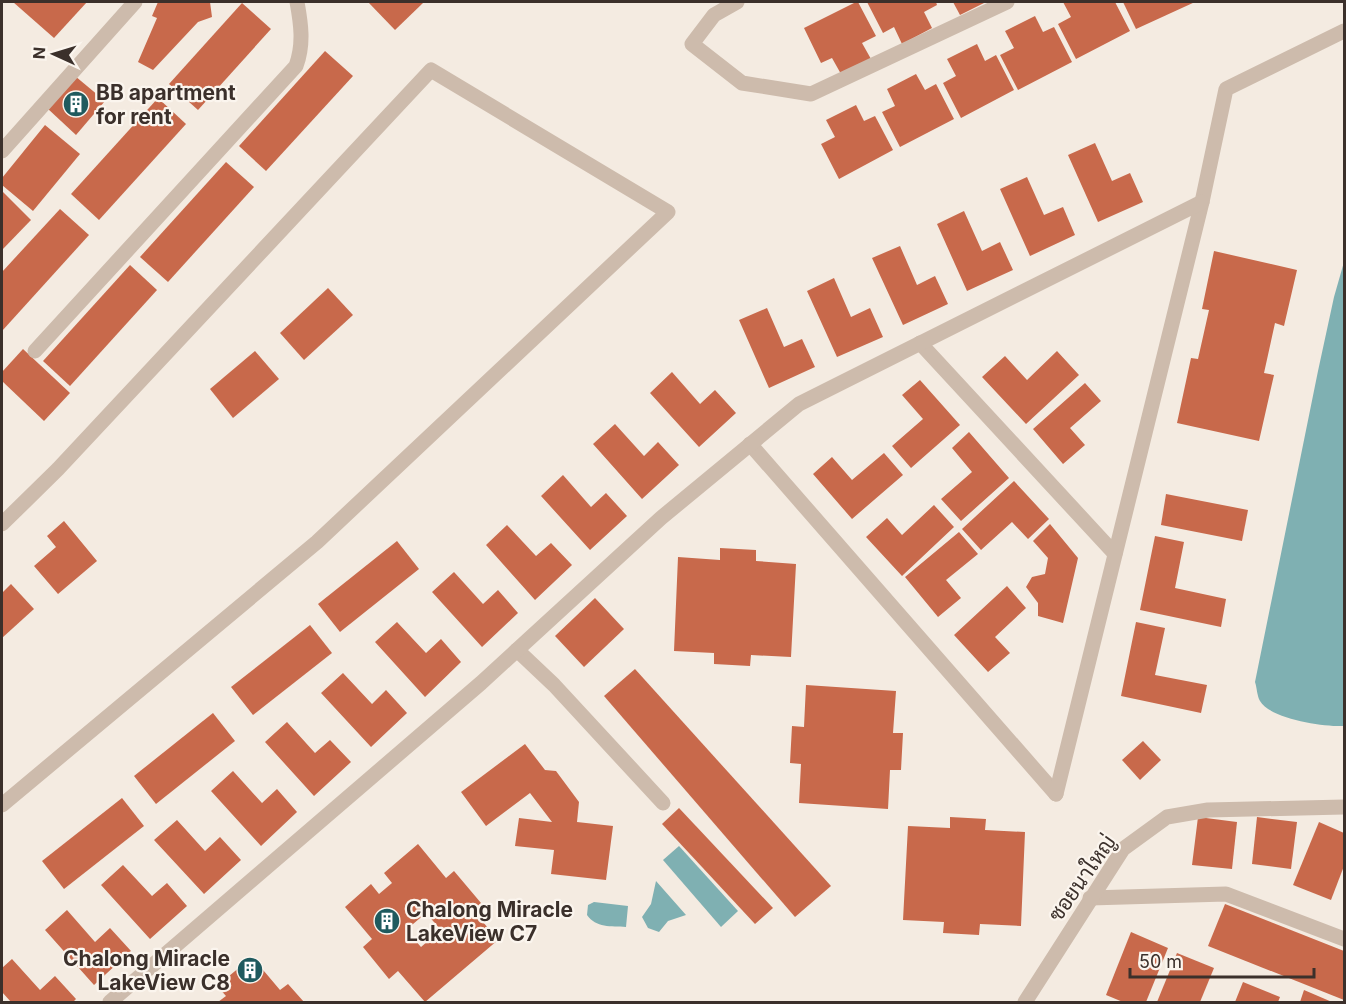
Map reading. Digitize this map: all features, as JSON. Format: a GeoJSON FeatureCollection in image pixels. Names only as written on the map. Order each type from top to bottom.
{"type":"FeatureCollection","features":[{"type":"Feature","properties":{"kind":"street"},"geometry":{"type":"LineString","coordinates":[[2,151],[135,2]]}},
{"type":"Feature","properties":{"kind":"street"},"geometry":{"type":"LineString","coordinates":[[35,351],[296,66],[302,31],[297,2]]}},
{"type":"Feature","properties":{"kind":"street"},"geometry":{"type":"LineString","coordinates":[[737,2],[714,15],[692,44],[742,83],[811,94],[1007,2]]}},
{"type":"Feature","properties":{"kind":"street"},"geometry":{"type":"LineString","coordinates":[[750,444],[1056,794],[1202,202],[1226,89],[1344,31]]}},
{"type":"Feature","properties":{"kind":"street"},"geometry":{"type":"LineString","coordinates":[[2,524],[58,469],[431,70],[668,212],[317,542],[2,805]]}},
{"type":"Feature","properties":{"kind":"street"},"geometry":{"type":"LineString","coordinates":[[110,1002],[517,650],[661,518],[799,404],[1202,202]]}},
{"type":"Feature","properties":{"kind":"street"},"geometry":{"type":"LineString","coordinates":[[920,343],[1115,554]]}},
{"type":"Feature","properties":{"kind":"street"},"geometry":{"type":"LineString","coordinates":[[517,650],[554,685],[663,803]]}},
{"type":"Feature","properties":{"kind":"street","name":"ซอยนาใหญ่"},"geometry":{"type":"LineString","coordinates":[[1025,1002],[1123,849],[1167,817],[1208,810],[1344,807]]}},
{"type":"Feature","properties":{"kind":"street"},"geometry":{"type":"LineString","coordinates":[[1090,898],[1226,894],[1343,935]]}},
{"type":"Feature","properties":{"kind":"water"},"geometry":{"type":"Polygon","coordinates":[[[1344,262],[1344,726],[1335,726],[1299,721],[1275,713],[1260,701],[1255,682],[1318,371],[1344,262]]]}},
{"type":"Feature","properties":{"kind":"water"},"geometry":{"type":"Polygon","coordinates":[[[679,846],[738,911],[721,927],[663,860],[679,846]]]}},
{"type":"Feature","properties":{"kind":"water"},"geometry":{"type":"Polygon","coordinates":[[[656,881],[686,915],[668,921],[659,932],[648,928],[642,917],[651,904],[656,881]]]}},
{"type":"Feature","properties":{"kind":"water"},"geometry":{"type":"Polygon","coordinates":[[[594,902],[628,906],[626,927],[604,926],[591,919],[587,915],[588,905],[594,902]]]}},
{"type":"Feature","properties":{"kind":"building"},"geometry":{"type":"Polygon","coordinates":[[[13,2],[87,2],[54,38],[13,2]]]}},
{"type":"Feature","properties":{"kind":"building"},"geometry":{"type":"Polygon","coordinates":[[[158,2],[210,2],[212,17],[198,22],[153,70],[138,62],[157,18],[152,16],[158,2]]]}},
{"type":"Feature","properties":{"kind":"building"},"geometry":{"type":"Polygon","coordinates":[[[368,2],[421,2],[423,3],[395,30],[368,2]]]}},
{"type":"Feature","properties":{"kind":"building"},"geometry":{"type":"Polygon","coordinates":[[[856,2],[876,36],[862,43],[871,59],[841,74],[832,58],[821,63],[804,28],[856,2]]]}},
{"type":"Feature","properties":{"kind":"building"},"geometry":{"type":"Polygon","coordinates":[[[867,2],[936,2],[937,5],[924,12],[932,28],[902,44],[894,27],[883,33],[867,2]]]}},
{"type":"Feature","properties":{"kind":"building"},"geometry":{"type":"Polygon","coordinates":[[[953,2],[986,2],[960,15],[953,2]]]}},
{"type":"Feature","properties":{"kind":"building"},"geometry":{"type":"Polygon","coordinates":[[[1063,2],[1115,2],[1130,31],[1076,59],[1058,24],[1071,17],[1063,2]]]}},
{"type":"Feature","properties":{"kind":"building"},"geometry":{"type":"Polygon","coordinates":[[[1123,2],[1195,2],[1136,29],[1123,2]]]}},
{"type":"Feature","properties":{"kind":"building"},"geometry":{"type":"Polygon","coordinates":[[[242,3],[271,29],[198,110],[169,84],[242,3]]]}},
{"type":"Feature","properties":{"kind":"building"},"geometry":{"type":"Polygon","coordinates":[[[1035,16],[1043,32],[1054,27],[1072,62],[1018,90],[1000,55],[1014,48],[1005,31],[1035,16]]]}},
{"type":"Feature","properties":{"kind":"building"},"geometry":{"type":"Polygon","coordinates":[[[977,44],[985,61],[996,55],[1014,90],[961,118],[943,83],[956,76],[947,59],[977,44]]]}},
{"type":"Feature","properties":{"kind":"building"},"geometry":{"type":"Polygon","coordinates":[[[325,51],[353,76],[266,171],[239,146],[325,51]]]}},
{"type":"Feature","properties":{"kind":"building"},"geometry":{"type":"Polygon","coordinates":[[[916,74],[925,90],[936,84],[954,119],[900,147],[882,112],[895,106],[887,89],[916,74]]]}},
{"type":"Feature","properties":{"kind":"building","name":"BB apartment for rent"},"geometry":{"type":"Polygon","coordinates":[[[75,76],[105,101],[76,135],[47,108],[75,76]]]}},
{"type":"Feature","properties":{"kind":"building"},"geometry":{"type":"Polygon","coordinates":[[[158,98],[186,124],[99,220],[71,194],[158,98]]]}},
{"type":"Feature","properties":{"kind":"building"},"geometry":{"type":"Polygon","coordinates":[[[856,105],[864,121],[875,116],[893,150],[839,179],[821,144],[835,137],[826,120],[856,105]]]}},
{"type":"Feature","properties":{"kind":"building"},"geometry":{"type":"Polygon","coordinates":[[[45,125],[80,154],[33,211],[2,185],[2,178],[45,125]]]}},
{"type":"Feature","properties":{"kind":"building"},"geometry":{"type":"Polygon","coordinates":[[[1095,143],[1112,181],[1130,173],[1143,202],[1098,222],[1068,155],[1095,143]]]}},
{"type":"Feature","properties":{"kind":"building"},"geometry":{"type":"Polygon","coordinates":[[[226,162],[254,187],[168,282],[140,257],[226,162]]]}},
{"type":"Feature","properties":{"kind":"building"},"geometry":{"type":"Polygon","coordinates":[[[1027,177],[1044,215],[1063,207],[1075,235],[1030,256],[1000,189],[1027,177]]]}},
{"type":"Feature","properties":{"kind":"building"},"geometry":{"type":"Polygon","coordinates":[[[2,191],[31,220],[2,250],[2,191]]]}},
{"type":"Feature","properties":{"kind":"building"},"geometry":{"type":"Polygon","coordinates":[[[60,209],[89,235],[2,331],[2,272],[60,209]]]}},
{"type":"Feature","properties":{"kind":"building"},"geometry":{"type":"Polygon","coordinates":[[[964,211],[982,251],[1000,242],[1013,270],[967,291],[937,224],[964,211]]]}},
{"type":"Feature","properties":{"kind":"building"},"geometry":{"type":"Polygon","coordinates":[[[900,246],[917,285],[935,276],[948,304],[903,325],[872,258],[900,246]]]}},
{"type":"Feature","properties":{"kind":"building"},"geometry":{"type":"Polygon","coordinates":[[[1214,251],[1297,270],[1284,326],[1275,323],[1264,373],[1274,375],[1259,441],[1177,423],[1191,358],[1198,359],[1209,310],[1202,309],[1214,251]]]}},
{"type":"Feature","properties":{"kind":"building"},"geometry":{"type":"Polygon","coordinates":[[[130,265],[157,290],[70,386],[43,361],[130,265]]]}},
{"type":"Feature","properties":{"kind":"building"},"geometry":{"type":"Polygon","coordinates":[[[834,278],[851,317],[870,308],[883,337],[837,357],[807,291],[834,278]]]}},
{"type":"Feature","properties":{"kind":"building"},"geometry":{"type":"Polygon","coordinates":[[[328,288],[353,315],[304,360],[280,333],[328,288]]]}},
{"type":"Feature","properties":{"kind":"building"},"geometry":{"type":"Polygon","coordinates":[[[767,308],[784,347],[802,339],[815,367],[769,388],[739,320],[767,308]]]}},
{"type":"Feature","properties":{"kind":"building"},"geometry":{"type":"Polygon","coordinates":[[[23,349],[70,393],[44,421],[2,381],[2,372],[23,349]]]}},
{"type":"Feature","properties":{"kind":"building"},"geometry":{"type":"Polygon","coordinates":[[[255,351],[279,379],[233,418],[210,389],[255,351]]]}},
{"type":"Feature","properties":{"kind":"building"},"geometry":{"type":"Polygon","coordinates":[[[1057,351],[1079,375],[1026,424],[982,377],[1005,356],[1027,380],[1057,351]]]}},
{"type":"Feature","properties":{"kind":"building"},"geometry":{"type":"Polygon","coordinates":[[[672,372],[700,404],[715,390],[736,413],[699,447],[650,393],[672,372]]]}},
{"type":"Feature","properties":{"kind":"building"},"geometry":{"type":"Polygon","coordinates":[[[920,380],[960,425],[911,468],[892,446],[923,419],[902,395],[920,380]]]}},
{"type":"Feature","properties":{"kind":"building"},"geometry":{"type":"Polygon","coordinates":[[[1085,383],[1101,401],[1070,428],[1085,445],[1063,464],[1033,429],[1085,383]]]}},
{"type":"Feature","properties":{"kind":"building"},"geometry":{"type":"Polygon","coordinates":[[[615,424],[644,456],[658,442],[679,465],[642,499],[593,444],[615,424]]]}},
{"type":"Feature","properties":{"kind":"building"},"geometry":{"type":"Polygon","coordinates":[[[969,432],[1009,478],[961,521],[941,499],[972,472],[952,448],[969,432]]]}},
{"type":"Feature","properties":{"kind":"building"},"geometry":{"type":"Polygon","coordinates":[[[884,453],[903,475],[852,519],[813,474],[832,457],[852,480],[884,453]]]}},
{"type":"Feature","properties":{"kind":"building"},"geometry":{"type":"Polygon","coordinates":[[[563,475],[591,507],[606,493],[627,516],[590,550],[541,496],[563,475]]]}},
{"type":"Feature","properties":{"kind":"building"},"geometry":{"type":"Polygon","coordinates":[[[1014,481],[1049,519],[1028,539],[1012,522],[981,550],[962,529],[1014,481]]]}},
{"type":"Feature","properties":{"kind":"building"},"geometry":{"type":"Polygon","coordinates":[[[1166,494],[1248,510],[1242,541],[1161,525],[1166,494]]]}},
{"type":"Feature","properties":{"kind":"building"},"geometry":{"type":"Polygon","coordinates":[[[934,505],[954,527],[902,576],[866,537],[887,518],[902,535],[934,505]]]}},
{"type":"Feature","properties":{"kind":"building"},"geometry":{"type":"Polygon","coordinates":[[[64,521],[97,561],[58,594],[34,566],[56,547],[47,536],[64,521]]]}},
{"type":"Feature","properties":{"kind":"building"},"geometry":{"type":"Polygon","coordinates":[[[1050,524],[1078,558],[1063,623],[1038,616],[1038,603],[1026,587],[1032,577],[1045,574],[1048,558],[1033,541],[1050,524]]]}},
{"type":"Feature","properties":{"kind":"building"},"geometry":{"type":"Polygon","coordinates":[[[507,525],[536,556],[551,543],[572,565],[535,600],[486,545],[507,525]]]}},
{"type":"Feature","properties":{"kind":"building"},"geometry":{"type":"Polygon","coordinates":[[[959,532],[978,554],[946,580],[961,598],[938,617],[905,577],[959,532]]]}},
{"type":"Feature","properties":{"kind":"building"},"geometry":{"type":"Polygon","coordinates":[[[1155,536],[1184,542],[1175,588],[1226,599],[1221,627],[1140,610],[1155,536]]]}},
{"type":"Feature","properties":{"kind":"building"},"geometry":{"type":"Polygon","coordinates":[[[397,541],[419,569],[340,632],[318,604],[397,541]]]}},
{"type":"Feature","properties":{"kind":"building"},"geometry":{"type":"Polygon","coordinates":[[[720,548],[756,550],[756,561],[796,564],[791,657],[751,655],[750,666],[714,664],[714,653],[674,651],[678,557],[720,560],[720,548]]]}},
{"type":"Feature","properties":{"kind":"building"},"geometry":{"type":"Polygon","coordinates":[[[454,572],[483,604],[498,590],[518,613],[482,647],[432,592],[454,572]]]}},
{"type":"Feature","properties":{"kind":"building"},"geometry":{"type":"Polygon","coordinates":[[[11,584],[34,609],[2,638],[2,593],[11,584]]]}},
{"type":"Feature","properties":{"kind":"building"},"geometry":{"type":"Polygon","coordinates":[[[1007,586],[1026,608],[995,637],[1010,653],[988,672],[954,635],[1007,586]]]}},
{"type":"Feature","properties":{"kind":"building"},"geometry":{"type":"Polygon","coordinates":[[[595,598],[624,629],[584,667],[555,636],[595,598]]]}},
{"type":"Feature","properties":{"kind":"building"},"geometry":{"type":"Polygon","coordinates":[[[397,622],[426,653],[441,639],[461,662],[425,697],[375,642],[397,622]]]}},
{"type":"Feature","properties":{"kind":"building"},"geometry":{"type":"Polygon","coordinates":[[[1136,622],[1165,628],[1155,675],[1207,685],[1201,713],[1121,696],[1136,622]]]}},
{"type":"Feature","properties":{"kind":"building"},"geometry":{"type":"Polygon","coordinates":[[[310,625],[332,653],[253,715],[231,687],[310,625]]]}},
{"type":"Feature","properties":{"kind":"building"},"geometry":{"type":"Polygon","coordinates":[[[635,669],[831,886],[795,917],[604,696],[635,669]]]}},
{"type":"Feature","properties":{"kind":"building"},"geometry":{"type":"Polygon","coordinates":[[[343,673],[372,704],[386,690],[407,713],[371,747],[321,693],[343,673]]]}},
{"type":"Feature","properties":{"kind":"building"},"geometry":{"type":"Polygon","coordinates":[[[806,685],[896,691],[893,733],[903,733],[901,770],[890,770],[888,809],[799,803],[801,764],[790,763],[792,726],[804,727],[806,685]]]}},
{"type":"Feature","properties":{"kind":"building"},"geometry":{"type":"Polygon","coordinates":[[[213,713],[235,741],[156,804],[134,776],[213,713]]]}},
{"type":"Feature","properties":{"kind":"building"},"geometry":{"type":"Polygon","coordinates":[[[287,722],[315,753],[330,740],[351,762],[314,796],[265,742],[287,722]]]}},
{"type":"Feature","properties":{"kind":"building"},"geometry":{"type":"Polygon","coordinates":[[[1143,741],[1161,760],[1140,780],[1122,760],[1143,741]]]}},
{"type":"Feature","properties":{"kind":"building"},"geometry":{"type":"Polygon","coordinates":[[[525,744],[545,770],[556,771],[579,802],[577,822],[613,826],[606,880],[551,874],[554,850],[515,846],[519,818],[552,822],[530,793],[486,826],[461,792],[525,744]]]}},
{"type":"Feature","properties":{"kind":"building"},"geometry":{"type":"Polygon","coordinates":[[[233,771],[262,803],[277,789],[297,812],[261,846],[211,791],[233,771]]]}},
{"type":"Feature","properties":{"kind":"building"},"geometry":{"type":"Polygon","coordinates":[[[122,798],[144,826],[64,889],[42,861],[122,798]]]}},
{"type":"Feature","properties":{"kind":"building"},"geometry":{"type":"Polygon","coordinates":[[[679,808],[773,908],[755,924],[662,824],[679,808]]]}},
{"type":"Feature","properties":{"kind":"building"},"geometry":{"type":"Polygon","coordinates":[[[950,817],[986,819],[985,830],[1025,832],[1021,926],[980,924],[979,935],[943,933],[944,922],[903,920],[908,826],[950,828],[950,817]]]}},
{"type":"Feature","properties":{"kind":"building"},"geometry":{"type":"Polygon","coordinates":[[[1198,817],[1237,822],[1232,869],[1192,865],[1198,817]]]}},
{"type":"Feature","properties":{"kind":"building"},"geometry":{"type":"Polygon","coordinates":[[[1257,817],[1297,822],[1291,869],[1252,864],[1257,817]]]}},
{"type":"Feature","properties":{"kind":"building"},"geometry":{"type":"Polygon","coordinates":[[[177,820],[205,851],[220,837],[241,860],[204,894],[154,840],[177,820]]]}},
{"type":"Feature","properties":{"kind":"building"},"geometry":{"type":"Polygon","coordinates":[[[1319,822],[1344,833],[1344,866],[1331,900],[1293,885],[1319,822]]]}},
{"type":"Feature","properties":{"kind":"building","name":"Chalong Miracle LakeView C7"},"geometry":{"type":"Polygon","coordinates":[[[418,844],[446,878],[454,871],[481,903],[473,910],[498,940],[425,1002],[398,971],[389,979],[363,947],[372,939],[345,907],[371,884],[379,894],[392,883],[384,873],[418,844]],[[426,913],[406,930],[421,947],[441,930],[426,913]]]}},
{"type":"Feature","properties":{"kind":"building"},"geometry":{"type":"Polygon","coordinates":[[[123,865],[152,896],[167,883],[187,906],[150,939],[101,885],[123,865]]]}},
{"type":"Feature","properties":{"kind":"building"},"geometry":{"type":"Polygon","coordinates":[[[1225,904],[1344,951],[1344,1000],[1208,946],[1225,904]]]}},
{"type":"Feature","properties":{"kind":"building"},"geometry":{"type":"Polygon","coordinates":[[[67,910],[95,942],[110,928],[131,951],[94,985],[45,930],[67,910]]]}},
{"type":"Feature","properties":{"kind":"building"},"geometry":{"type":"Polygon","coordinates":[[[1131,932],[1168,948],[1146,1002],[1123,1002],[1106,995],[1131,932]]]}},
{"type":"Feature","properties":{"kind":"building"},"geometry":{"type":"Polygon","coordinates":[[[1177,953],[1214,968],[1200,1002],[1157,1002],[1177,953]]]}},
{"type":"Feature","properties":{"kind":"building","name":"Chalong Miracle LakeView C8"},"geometry":{"type":"Polygon","coordinates":[[[252,957],[280,990],[288,984],[304,1002],[218,1002],[226,996],[217,986],[252,957]]]}},
{"type":"Feature","properties":{"kind":"building"},"geometry":{"type":"Polygon","coordinates":[[[12,959],[40,990],[55,976],[76,999],[73,1002],[11,1002],[2,992],[2,968],[12,959]]]}},
{"type":"Feature","properties":{"kind":"building"},"geometry":{"type":"Polygon","coordinates":[[[1243,982],[1280,997],[1278,1002],[1235,1002],[1243,982]]]}},
{"type":"Feature","properties":{"kind":"building"},"geometry":{"type":"Polygon","coordinates":[[[1304,990],[1332,1002],[1300,1002],[1304,990]]]}},
{"type":"Feature","properties":{"kind":"place","name":"BB apartment for rent"},"geometry":{"type":"Point","coordinates":[76,104]}},
{"type":"Feature","properties":{"kind":"place","name":"Chalong Miracle LakeView C7"},"geometry":{"type":"Point","coordinates":[387,921]}},
{"type":"Feature","properties":{"kind":"place","name":"Chalong Miracle LakeView C8"},"geometry":{"type":"Point","coordinates":[250,970]}}]}
